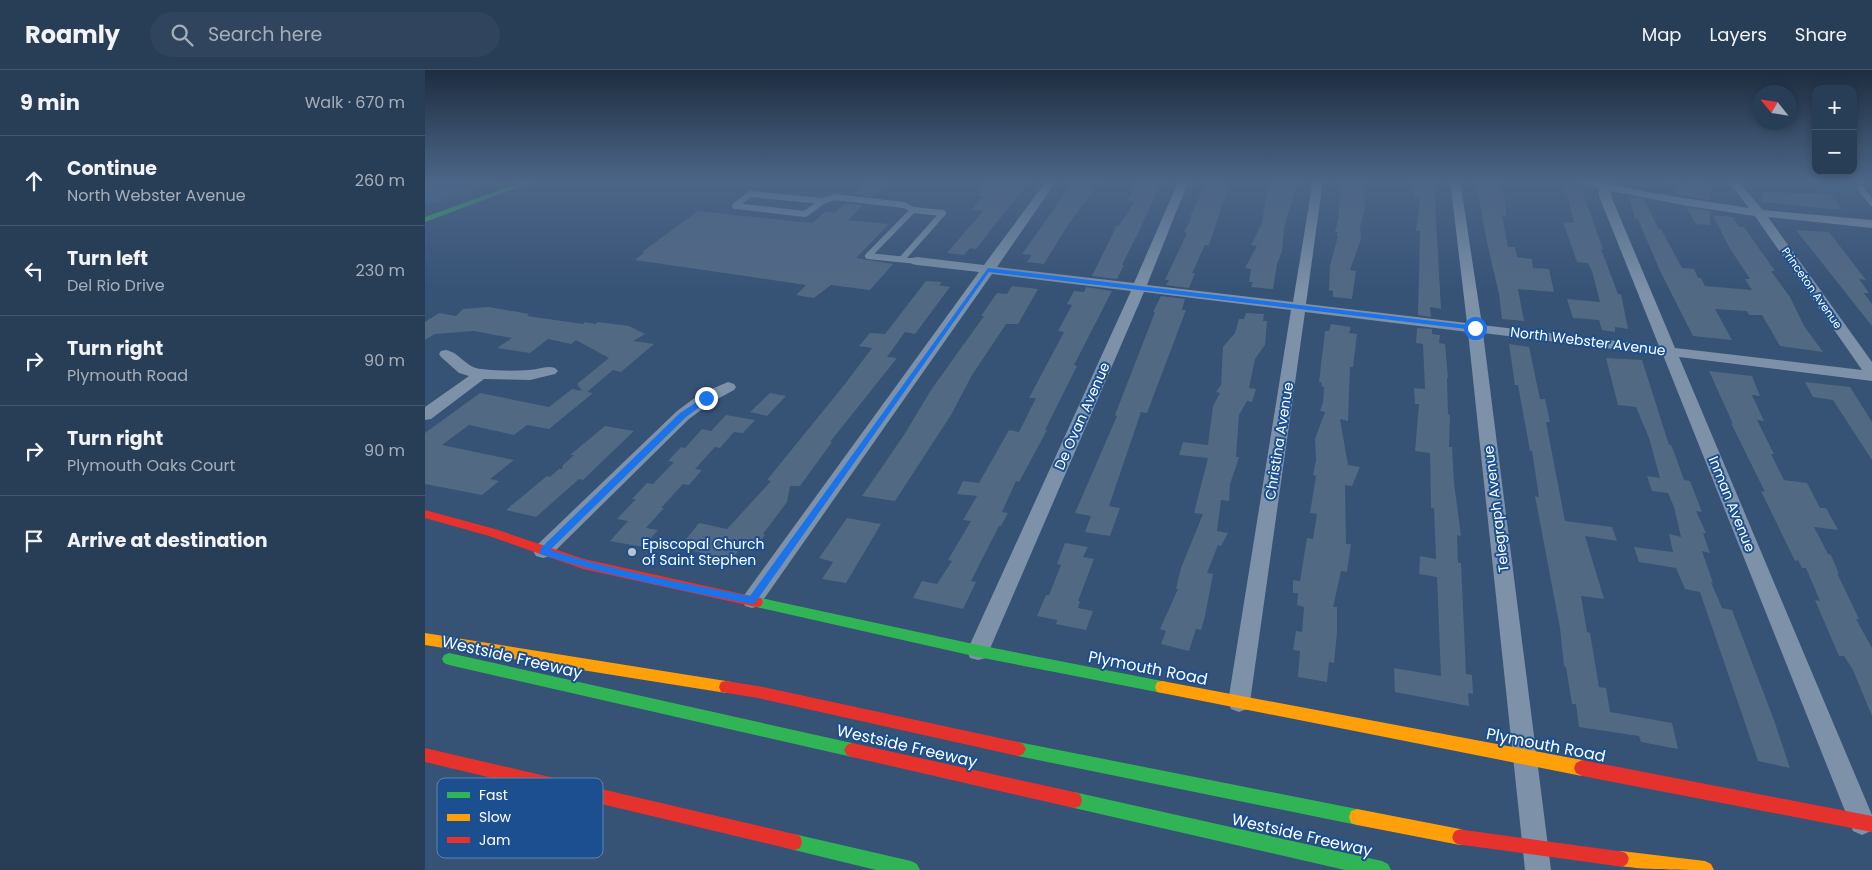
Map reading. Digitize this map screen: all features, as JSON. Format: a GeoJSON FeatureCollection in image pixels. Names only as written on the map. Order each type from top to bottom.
{"type":"FeatureCollection","features":[{"type":"Feature","properties":{"kind":"main road","name":"Plymouth Road"},"geometry":{"type":"LineString","coordinates":[[425,514],[491,532],[583,564],[978,651],[1867,823]]}},
{"type":"Feature","properties":{"kind":"main road"},"geometry":{"type":"LineString","coordinates":[[425,639],[758,692],[1006,747],[1460,837],[1705,870]]}},
{"type":"Feature","properties":{"kind":"main road","name":"Westside Freeway"},"geometry":{"type":"LineString","coordinates":[[435,656],[1382,870]]}},
{"type":"Feature","properties":{"kind":"main road"},"geometry":{"type":"LineString","coordinates":[[425,754],[526,778]]}},
{"type":"Feature","properties":{"kind":"main road"},"geometry":{"type":"LineString","coordinates":[[603,796],[911,870]]}},
{"type":"Feature","properties":{"kind":"street"},"geometry":{"type":"LineString","coordinates":[[752,600],[1025,217]]}},
{"type":"Feature","properties":{"kind":"street","name":"De Ovan Avenue"},"geometry":{"type":"LineString","coordinates":[[978,651],[1168,217]]}},
{"type":"Feature","properties":{"kind":"street","name":"Christina Avenue"},"geometry":{"type":"LineString","coordinates":[[1239,702],[1313,217]]}},
{"type":"Feature","properties":{"kind":"street","name":"Telegraph Avenue"},"geometry":{"type":"LineString","coordinates":[[1460,217],[1475,328],[1538,870]]}},
{"type":"Feature","properties":{"kind":"street","name":"Inman Avenue"},"geometry":{"type":"LineString","coordinates":[[1614,217],[1867,823]]}},
{"type":"Feature","properties":{"kind":"street","name":"Princeton Avenue"},"geometry":{"type":"LineString","coordinates":[[1762,217],[1872,374]]}},
{"type":"Feature","properties":{"kind":"street"},"geometry":{"type":"LineString","coordinates":[[1797,217],[1872,224]]}},
{"type":"Feature","properties":{"kind":"street","name":"North Webster Avenue"},"geometry":{"type":"LineString","coordinates":[[917,261],[1872,374]]}},
{"type":"Feature","properties":{"kind":"street"},"geometry":{"type":"LineString","coordinates":[[446,354],[464,370],[481,374],[523,375],[550,371]]}},
{"type":"Feature","properties":{"kind":"street"},"geometry":{"type":"LineString","coordinates":[[425,415],[481,374]]}},
{"type":"Feature","properties":{"kind":"street"},"geometry":{"type":"LineString","coordinates":[[543,551],[683,415],[706,398],[728,387]]}},
{"type":"Feature","properties":{"kind":"lane"},"geometry":{"type":"LineString","coordinates":[[906,217],[868,256],[917,261]]}},
{"type":"Feature","properties":{"kind":"lane"},"geometry":{"type":"LineString","coordinates":[[902,259],[939,217]]}},
{"type":"Feature","properties":{"kind":"building"},"geometry":{"type":"Polygon","coordinates":[[[689,217],[758,217],[812,223],[819,217],[851,217],[848,220],[889,224],[856,258],[893,264],[870,290],[831,285],[814,298],[796,295],[806,285],[635,260],[645,252],[642,252],[689,217]]]}},
{"type":"Feature","properties":{"kind":"building"},"geometry":{"type":"Polygon","coordinates":[[[978,217],[1001,217],[976,249],[970,248],[964,255],[947,253],[978,217]]]}},
{"type":"Feature","properties":{"kind":"building"},"geometry":{"type":"Polygon","coordinates":[[[1048,217],[1074,217],[1044,264],[1027,262],[1032,255],[1022,254],[1048,217]]]}},
{"type":"Feature","properties":{"kind":"building"},"geometry":{"type":"Polygon","coordinates":[[[1124,217],[1145,217],[1117,279],[1092,276],[1117,225],[1119,226],[1124,217]]]}},
{"type":"Feature","properties":{"kind":"building"},"geometry":{"type":"Polygon","coordinates":[[[1192,217],[1218,217],[1209,245],[1205,245],[1192,273],[1195,273],[1189,288],[1166,285],[1169,280],[1165,280],[1187,233],[1184,232],[1192,217]]]}},
{"type":"Feature","properties":{"kind":"building"},"geometry":{"type":"Polygon","coordinates":[[[1263,217],[1287,217],[1282,251],[1277,264],[1273,289],[1251,287],[1253,282],[1249,282],[1251,269],[1245,268],[1257,246],[1251,245],[1263,217]]]}},
{"type":"Feature","properties":{"kind":"building"},"geometry":{"type":"Polygon","coordinates":[[[1339,217],[1363,217],[1360,227],[1361,239],[1350,270],[1356,271],[1352,299],[1333,297],[1333,291],[1329,290],[1330,265],[1338,236],[1336,236],[1338,232],[1335,232],[1339,217]]]}},
{"type":"Feature","properties":{"kind":"building"},"geometry":{"type":"Polygon","coordinates":[[[1418,217],[1436,217],[1441,309],[1430,307],[1431,317],[1418,315],[1420,231],[1416,231],[1418,217]]]}},
{"type":"Feature","properties":{"kind":"building"},"geometry":{"type":"Polygon","coordinates":[[[1482,217],[1502,217],[1508,247],[1515,247],[1517,257],[1532,259],[1533,268],[1549,269],[1554,292],[1518,289],[1524,321],[1502,319],[1499,294],[1482,217]]]}},
{"type":"Feature","properties":{"kind":"building"},"geometry":{"type":"Polygon","coordinates":[[[1573,217],[1592,217],[1618,294],[1621,294],[1628,329],[1615,327],[1615,332],[1602,330],[1599,320],[1573,318],[1567,299],[1600,302],[1592,271],[1588,263],[1577,262],[1563,222],[1574,223],[1573,217]]]}},
{"type":"Feature","properties":{"kind":"building"},"geometry":{"type":"Polygon","coordinates":[[[1635,217],[1653,217],[1682,268],[1694,269],[1698,278],[1701,278],[1705,286],[1752,290],[1745,279],[1750,279],[1729,247],[1714,217],[1733,217],[1739,227],[1744,227],[1775,271],[1771,271],[1790,297],[1804,326],[1823,352],[1780,346],[1762,315],[1749,315],[1747,311],[1715,309],[1732,340],[1693,336],[1660,271],[1638,219],[1635,217]]]}},
{"type":"Feature","properties":{"kind":"building"},"geometry":{"type":"Polygon","coordinates":[[[1692,217],[1710,217],[1710,225],[1696,224],[1692,217]]]}},
{"type":"Feature","properties":{"kind":"building"},"geometry":{"type":"Polygon","coordinates":[[[1796,230],[1829,232],[1866,280],[1859,279],[1869,293],[1864,293],[1872,304],[1872,326],[1796,230]]]}},
{"type":"Feature","properties":{"kind":"building"},"geometry":{"type":"Polygon","coordinates":[[[926,281],[942,282],[939,285],[950,287],[915,334],[905,332],[887,357],[897,358],[830,442],[832,442],[800,486],[790,486],[787,502],[763,534],[765,535],[756,547],[743,545],[730,562],[705,556],[707,554],[679,548],[699,523],[727,529],[771,481],[767,480],[872,348],[859,346],[870,333],[885,334],[926,281]]]}},
{"type":"Feature","properties":{"kind":"building"},"geometry":{"type":"Polygon","coordinates":[[[1012,286],[1038,289],[1018,324],[1006,324],[972,375],[951,415],[895,501],[862,496],[904,435],[931,390],[984,316],[981,316],[997,293],[1007,294],[1012,286]]]}},
{"type":"Feature","properties":{"kind":"building"},"geometry":{"type":"Polygon","coordinates":[[[1086,287],[1112,291],[1074,365],[1077,366],[1045,430],[1047,430],[1019,482],[1016,481],[1002,512],[1008,513],[1001,526],[999,526],[971,581],[976,582],[963,609],[913,598],[922,581],[937,584],[952,561],[948,560],[971,521],[963,520],[977,496],[957,494],[963,481],[979,483],[1009,430],[1019,432],[1036,398],[1029,398],[1064,332],[1058,331],[1072,305],[1067,304],[1074,291],[1084,292],[1086,287]]]}},
{"type":"Feature","properties":{"kind":"building"},"geometry":{"type":"Polygon","coordinates":[[[1161,296],[1185,299],[1182,310],[1186,310],[1147,413],[1141,412],[1109,506],[1120,508],[1110,536],[1085,532],[1091,516],[1075,513],[1117,416],[1115,415],[1155,312],[1153,312],[1161,296]]]}},
{"type":"Feature","properties":{"kind":"building"},"geometry":{"type":"Polygon","coordinates":[[[489,307],[529,314],[527,316],[583,324],[585,322],[595,324],[598,322],[629,326],[645,334],[633,341],[654,344],[621,372],[613,370],[587,392],[593,393],[549,429],[527,425],[514,435],[469,425],[442,445],[514,460],[490,479],[499,481],[482,495],[425,484],[425,433],[480,393],[549,407],[572,389],[582,391],[577,384],[609,358],[576,340],[571,344],[548,339],[530,353],[497,348],[512,338],[474,331],[435,334],[425,340],[425,322],[439,313],[456,316],[463,309],[489,307]]]}},
{"type":"Feature","properties":{"kind":"building"},"geometry":{"type":"Polygon","coordinates":[[[1246,313],[1264,314],[1263,321],[1267,321],[1265,345],[1255,359],[1249,388],[1256,389],[1252,402],[1247,401],[1239,415],[1236,457],[1239,457],[1230,484],[1229,501],[1221,500],[1217,531],[1228,533],[1221,546],[1218,545],[1207,573],[1213,574],[1205,616],[1201,630],[1196,629],[1189,651],[1161,644],[1166,631],[1160,629],[1178,589],[1176,589],[1181,568],[1203,514],[1194,513],[1208,458],[1179,455],[1183,442],[1208,445],[1213,406],[1220,393],[1216,392],[1221,385],[1223,347],[1235,333],[1239,319],[1244,319],[1246,313]]]}},
{"type":"Feature","properties":{"kind":"building"},"geometry":{"type":"Polygon","coordinates":[[[1331,324],[1351,327],[1349,333],[1357,334],[1353,367],[1350,367],[1348,421],[1340,419],[1348,465],[1360,467],[1352,486],[1345,485],[1346,544],[1351,544],[1347,572],[1341,571],[1333,607],[1337,607],[1337,632],[1334,663],[1329,662],[1327,682],[1298,677],[1300,651],[1293,650],[1296,631],[1302,632],[1304,607],[1297,605],[1298,593],[1293,593],[1293,580],[1300,581],[1307,538],[1313,539],[1317,514],[1310,513],[1316,476],[1313,475],[1316,460],[1315,439],[1325,412],[1320,411],[1324,387],[1319,382],[1325,331],[1329,331],[1331,324]]]}},
{"type":"Feature","properties":{"kind":"building"},"geometry":{"type":"Polygon","coordinates":[[[1417,328],[1432,329],[1432,334],[1440,335],[1439,343],[1445,344],[1448,378],[1448,414],[1450,415],[1449,447],[1452,447],[1454,483],[1461,536],[1457,535],[1458,563],[1461,563],[1466,674],[1472,675],[1473,694],[1468,693],[1469,706],[1395,692],[1394,668],[1441,676],[1437,577],[1419,574],[1420,556],[1436,559],[1434,508],[1431,508],[1430,453],[1415,451],[1419,404],[1415,404],[1414,388],[1425,389],[1423,344],[1416,343],[1417,328]]]}},
{"type":"Feature","properties":{"kind":"building"},"geometry":{"type":"Polygon","coordinates":[[[1509,344],[1529,347],[1540,399],[1545,399],[1550,422],[1546,422],[1565,521],[1612,527],[1617,541],[1585,536],[1604,599],[1581,596],[1587,632],[1590,633],[1599,687],[1606,688],[1610,712],[1672,723],[1678,749],[1641,742],[1639,736],[1579,727],[1576,704],[1572,704],[1566,667],[1564,666],[1560,628],[1535,496],[1539,497],[1532,451],[1530,451],[1518,385],[1515,385],[1509,344]]]}},
{"type":"Feature","properties":{"kind":"building"},"geometry":{"type":"Polygon","coordinates":[[[1606,358],[1642,360],[1669,445],[1671,445],[1674,452],[1684,480],[1690,481],[1702,512],[1696,511],[1706,533],[1703,533],[1710,553],[1702,551],[1713,583],[1711,582],[1722,608],[1732,610],[1774,720],[1790,768],[1758,761],[1700,592],[1685,589],[1676,568],[1639,562],[1634,547],[1673,552],[1669,534],[1681,537],[1674,507],[1668,493],[1652,491],[1647,476],[1660,478],[1649,438],[1636,407],[1618,405],[1606,358]]]}},
{"type":"Feature","properties":{"kind":"building"},"geometry":{"type":"Polygon","coordinates":[[[1709,371],[1752,376],[1760,396],[1752,395],[1764,421],[1757,420],[1774,454],[1771,454],[1784,480],[1807,483],[1820,508],[1826,508],[1838,530],[1814,527],[1828,554],[1831,555],[1839,574],[1837,573],[1859,619],[1856,619],[1872,648],[1872,716],[1853,670],[1844,656],[1839,656],[1815,600],[1820,601],[1806,568],[1802,568],[1798,560],[1795,561],[1761,491],[1765,492],[1731,423],[1733,424],[1709,371]]]}},
{"type":"Feature","properties":{"kind":"building"},"geometry":{"type":"Polygon","coordinates":[[[1805,382],[1850,387],[1872,422],[1872,460],[1833,400],[1813,397],[1805,382]]]}},
{"type":"Feature","properties":{"kind":"building"},"geometry":{"type":"Polygon","coordinates":[[[770,393],[786,396],[767,416],[750,412],[770,393]]]}},
{"type":"Feature","properties":{"kind":"building"},"geometry":{"type":"Polygon","coordinates":[[[726,415],[755,420],[743,433],[734,432],[720,448],[715,447],[695,469],[702,470],[689,485],[683,484],[646,528],[658,530],[643,547],[610,541],[628,521],[617,519],[636,499],[632,499],[647,483],[653,484],[674,462],[668,461],[681,447],[685,448],[702,429],[711,431],[726,415]]]}},
{"type":"Feature","properties":{"kind":"building"},"geometry":{"type":"Polygon","coordinates":[[[605,426],[634,431],[583,480],[579,479],[536,517],[506,510],[547,476],[550,477],[559,469],[562,469],[563,465],[574,455],[570,455],[605,426]]]}},
{"type":"Feature","properties":{"kind":"building"},"geometry":{"type":"Polygon","coordinates":[[[847,518],[881,524],[846,583],[822,579],[833,562],[819,558],[847,518]]]}},
{"type":"Feature","properties":{"kind":"building"},"geometry":{"type":"Polygon","coordinates":[[[1065,543],[1088,547],[1083,557],[1094,559],[1078,601],[1080,601],[1078,608],[1093,611],[1086,630],[1056,624],[1057,620],[1037,616],[1046,595],[1049,595],[1061,565],[1057,564],[1065,543]]]}},
{"type":"Feature","properties":{"kind":"traffic: fast"},"geometry":{"type":"LineString","coordinates":[[425,220],[432,217]]}},
{"type":"Feature","properties":{"kind":"traffic: fast"},"geometry":{"type":"LineString","coordinates":[[756,602],[978,651],[1162,687]]}},
{"type":"Feature","properties":{"kind":"traffic: fast"},"geometry":{"type":"LineString","coordinates":[[449,659],[852,750]]}},
{"type":"Feature","properties":{"kind":"traffic: fast"},"geometry":{"type":"LineString","coordinates":[[1018,749],[1357,817]]}},
{"type":"Feature","properties":{"kind":"traffic: fast"},"geometry":{"type":"LineString","coordinates":[[1074,800],[1382,870]]}},
{"type":"Feature","properties":{"kind":"traffic: fast"},"geometry":{"type":"LineString","coordinates":[[794,842],[911,870]]}},
{"type":"Feature","properties":{"kind":"traffic: slow"},"geometry":{"type":"LineString","coordinates":[[425,639],[726,687]]}},
{"type":"Feature","properties":{"kind":"traffic: slow"},"geometry":{"type":"LineString","coordinates":[[1162,687],[1582,768]]}},
{"type":"Feature","properties":{"kind":"traffic: slow"},"geometry":{"type":"LineString","coordinates":[[1357,817],[1460,837]]}},
{"type":"Feature","properties":{"kind":"traffic: slow"},"geometry":{"type":"LineString","coordinates":[[1621,859],[1705,870]]}},
{"type":"Feature","properties":{"kind":"traffic: jam"},"geometry":{"type":"LineString","coordinates":[[425,514],[491,532],[583,564],[756,602]]}},
{"type":"Feature","properties":{"kind":"traffic: jam"},"geometry":{"type":"LineString","coordinates":[[726,687],[758,692],[1018,749]]}},
{"type":"Feature","properties":{"kind":"traffic: jam"},"geometry":{"type":"LineString","coordinates":[[852,750],[1074,800]]}},
{"type":"Feature","properties":{"kind":"traffic: jam"},"geometry":{"type":"LineString","coordinates":[[425,755],[523,778]]}},
{"type":"Feature","properties":{"kind":"traffic: jam"},"geometry":{"type":"LineString","coordinates":[[1582,768],[1872,824]]}},
{"type":"Feature","properties":{"kind":"traffic: jam"},"geometry":{"type":"LineString","coordinates":[[603,797],[794,842]]}},
{"type":"Feature","properties":{"kind":"traffic: jam"},"geometry":{"type":"LineString","coordinates":[[1460,837],[1621,859]]}},
{"type":"Feature","properties":{"kind":"place","name":"Episcopal Church of Saint Stephen"},"geometry":{"type":"Point","coordinates":[632,552]}},
{"type":"Feature","properties":{"kind":"route"},"geometry":{"type":"LineString","coordinates":[[706,398],[683,415],[543,551],[583,564],[637,577],[752,600],[988,270],[1475,328]]}}]}
